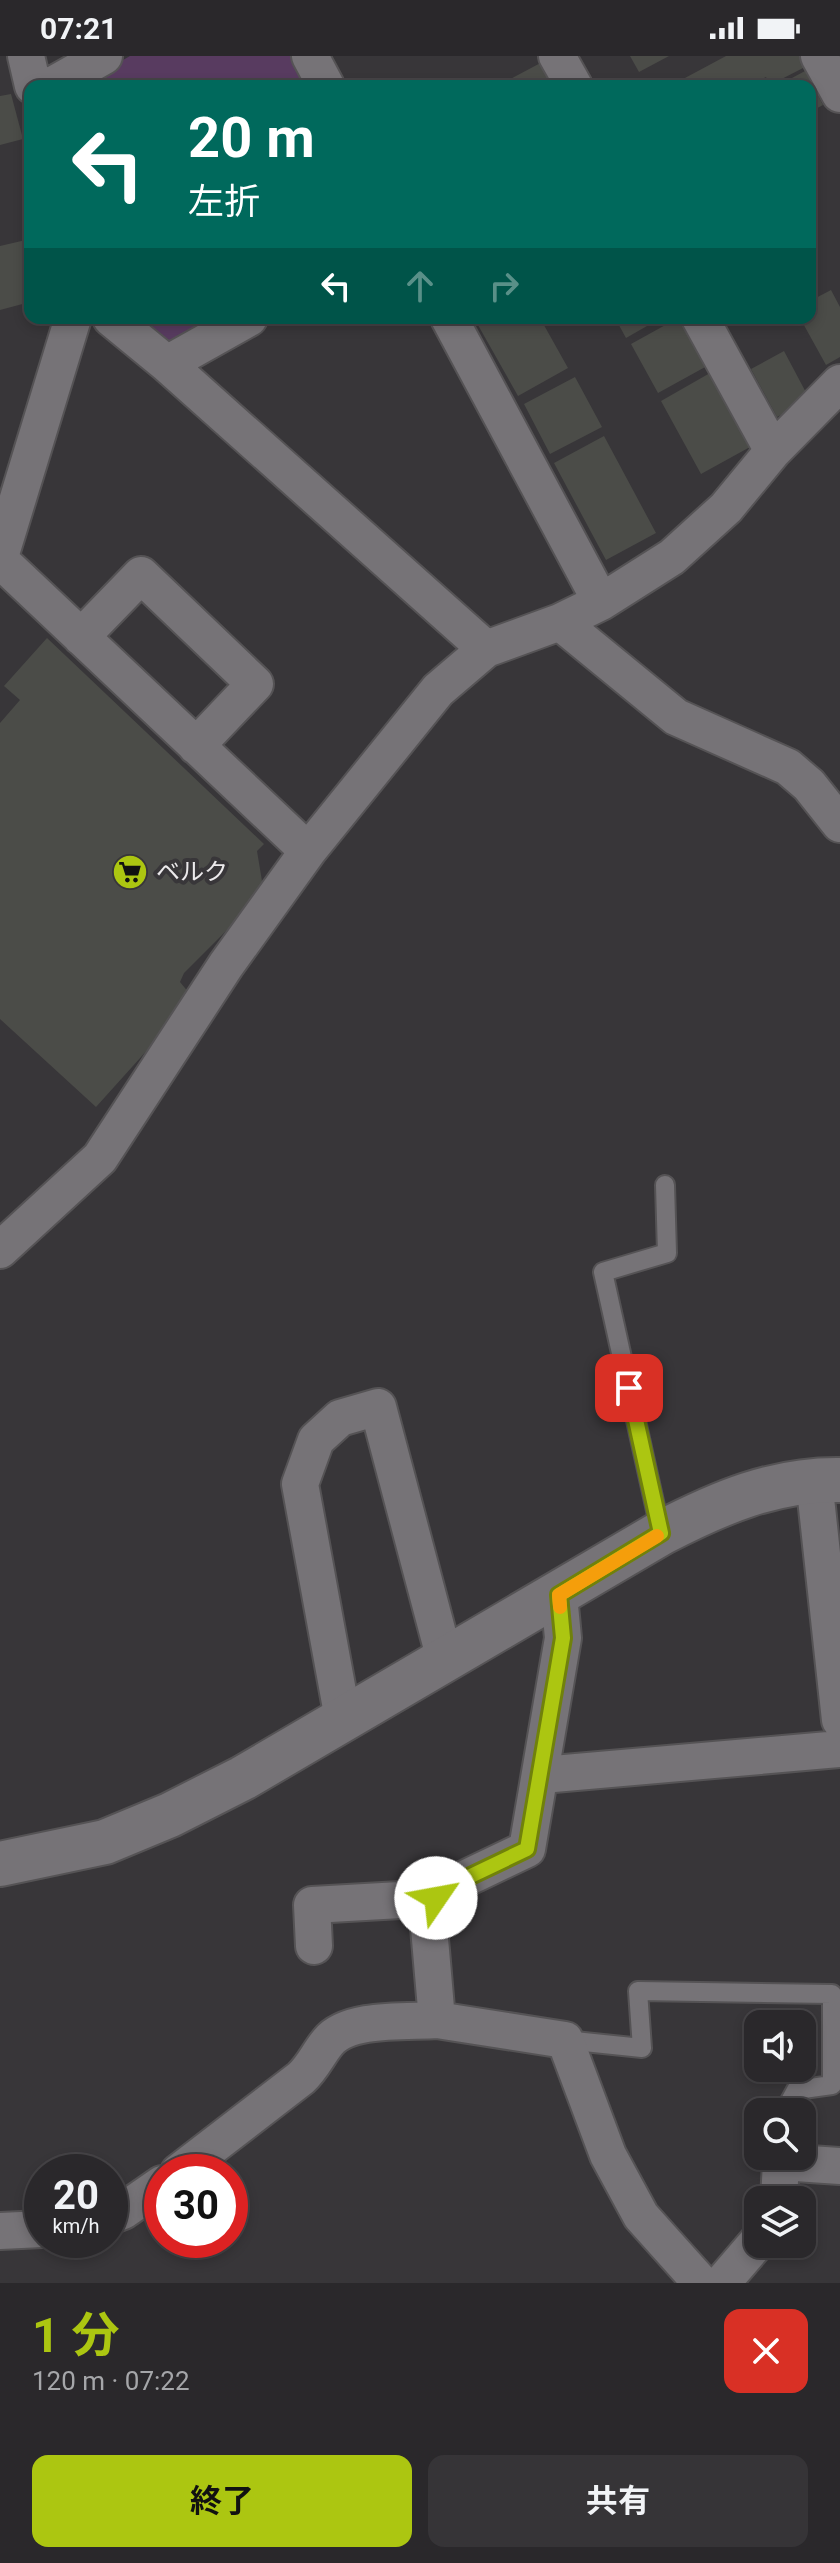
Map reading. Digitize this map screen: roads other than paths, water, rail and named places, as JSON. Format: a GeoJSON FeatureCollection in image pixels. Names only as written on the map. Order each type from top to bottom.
{"type":"FeatureCollection","features":[{"type":"Feature","properties":{"kind":"street"},"geometry":{"type":"LineString","coordinates":[[26,56],[32,80]]}},
{"type":"Feature","properties":{"kind":"street"},"geometry":{"type":"LineString","coordinates":[[62,80],[104,56]]}},
{"type":"Feature","properties":{"kind":"street"},"geometry":{"type":"LineString","coordinates":[[310,56],[323,80]]}},
{"type":"Feature","properties":{"kind":"street"},"geometry":{"type":"LineString","coordinates":[[557,56],[571,80]]}},
{"type":"Feature","properties":{"kind":"street"},"geometry":{"type":"LineString","coordinates":[[819,56],[840,94]]}},
{"type":"Feature","properties":{"kind":"street"},"geometry":{"type":"LineString","coordinates":[[71,324],[0,559],[308,851]]}},
{"type":"Feature","properties":{"kind":"street"},"geometry":{"type":"LineString","coordinates":[[118,324],[486,649]]}},
{"type":"Feature","properties":{"kind":"street"},"geometry":{"type":"LineString","coordinates":[[167,364],[238,324]]}},
{"type":"Feature","properties":{"kind":"street"},"geometry":{"type":"LineString","coordinates":[[452,324],[601,602]]}},
{"type":"Feature","properties":{"kind":"street"},"geometry":{"type":"LineString","coordinates":[[703,324],[773,451]]}},
{"type":"Feature","properties":{"kind":"street"},"geometry":{"type":"LineString","coordinates":[[0,1250],[100,1158],[226,965],[308,851],[438,690],[486,649],[560,622],[601,602],[672,557],[726,508],[773,451],[840,383]]}},
{"type":"Feature","properties":{"kind":"street"},"geometry":{"type":"LineString","coordinates":[[81,637],[141,575],[255,684],[196,746]]}},
{"type":"Feature","properties":{"kind":"street"},"geometry":{"type":"LineString","coordinates":[[560,622],[676,717],[788,767],[809,785],[840,824]]}},
{"type":"Feature","properties":{"kind":"street"},"geometry":{"type":"LineString","coordinates":[[343,1719],[300,1484],[316,1440],[340,1418],[378,1407],[445,1660]]}},
{"type":"Feature","properties":{"kind":"street"},"geometry":{"type":"LineString","coordinates":[[0,1864],[105,1842],[170,1815],[243,1778],[661,1533],[711,1507],[755,1491],[827,1480],[840,1720]]}},
{"type":"Feature","properties":{"kind":"street"},"geometry":{"type":"LineString","coordinates":[[437,2020],[428,1916],[436,1898],[456,1883],[527,1849],[563,1638],[559,1595]]}},
{"type":"Feature","properties":{"kind":"street"},"geometry":{"type":"LineString","coordinates":[[542,1775],[840,1749]]}},
{"type":"Feature","properties":{"kind":"street"},"geometry":{"type":"LineString","coordinates":[[314,1946],[312,1905],[436,1898]]}},
{"type":"Feature","properties":{"kind":"street"},"geometry":{"type":"LineString","coordinates":[[202,2154],[301,2078],[312,2068],[328,2042],[343,2029],[357,2025],[437,2020],[565,2040],[608,2155],[641,2216],[701,2283]]}},
{"type":"Feature","properties":{"kind":"street"},"geometry":{"type":"LineString","coordinates":[[816,2163],[840,2166]]}},
{"type":"Feature","properties":{"kind":"street"},"geometry":{"type":"LineString","coordinates":[[0,2231],[24,2230]]}},
{"type":"Feature","properties":{"kind":"street"},"geometry":{"type":"LineString","coordinates":[[722,2283],[744,2257]]}},
{"type":"Feature","properties":{"kind":"lane"},"geometry":{"type":"LineString","coordinates":[[661,1533],[603,1272],[667,1253],[665,1185]]}},
{"type":"Feature","properties":{"kind":"lane"},"geometry":{"type":"LineString","coordinates":[[565,2040],[642,2048],[638,1991],[832,1994],[832,2085],[796,2090],[792,2098]]}},
{"type":"Feature","properties":{"kind":"place","name":"ベルク"},"geometry":{"type":"Point","coordinates":[130,872]}}]}
